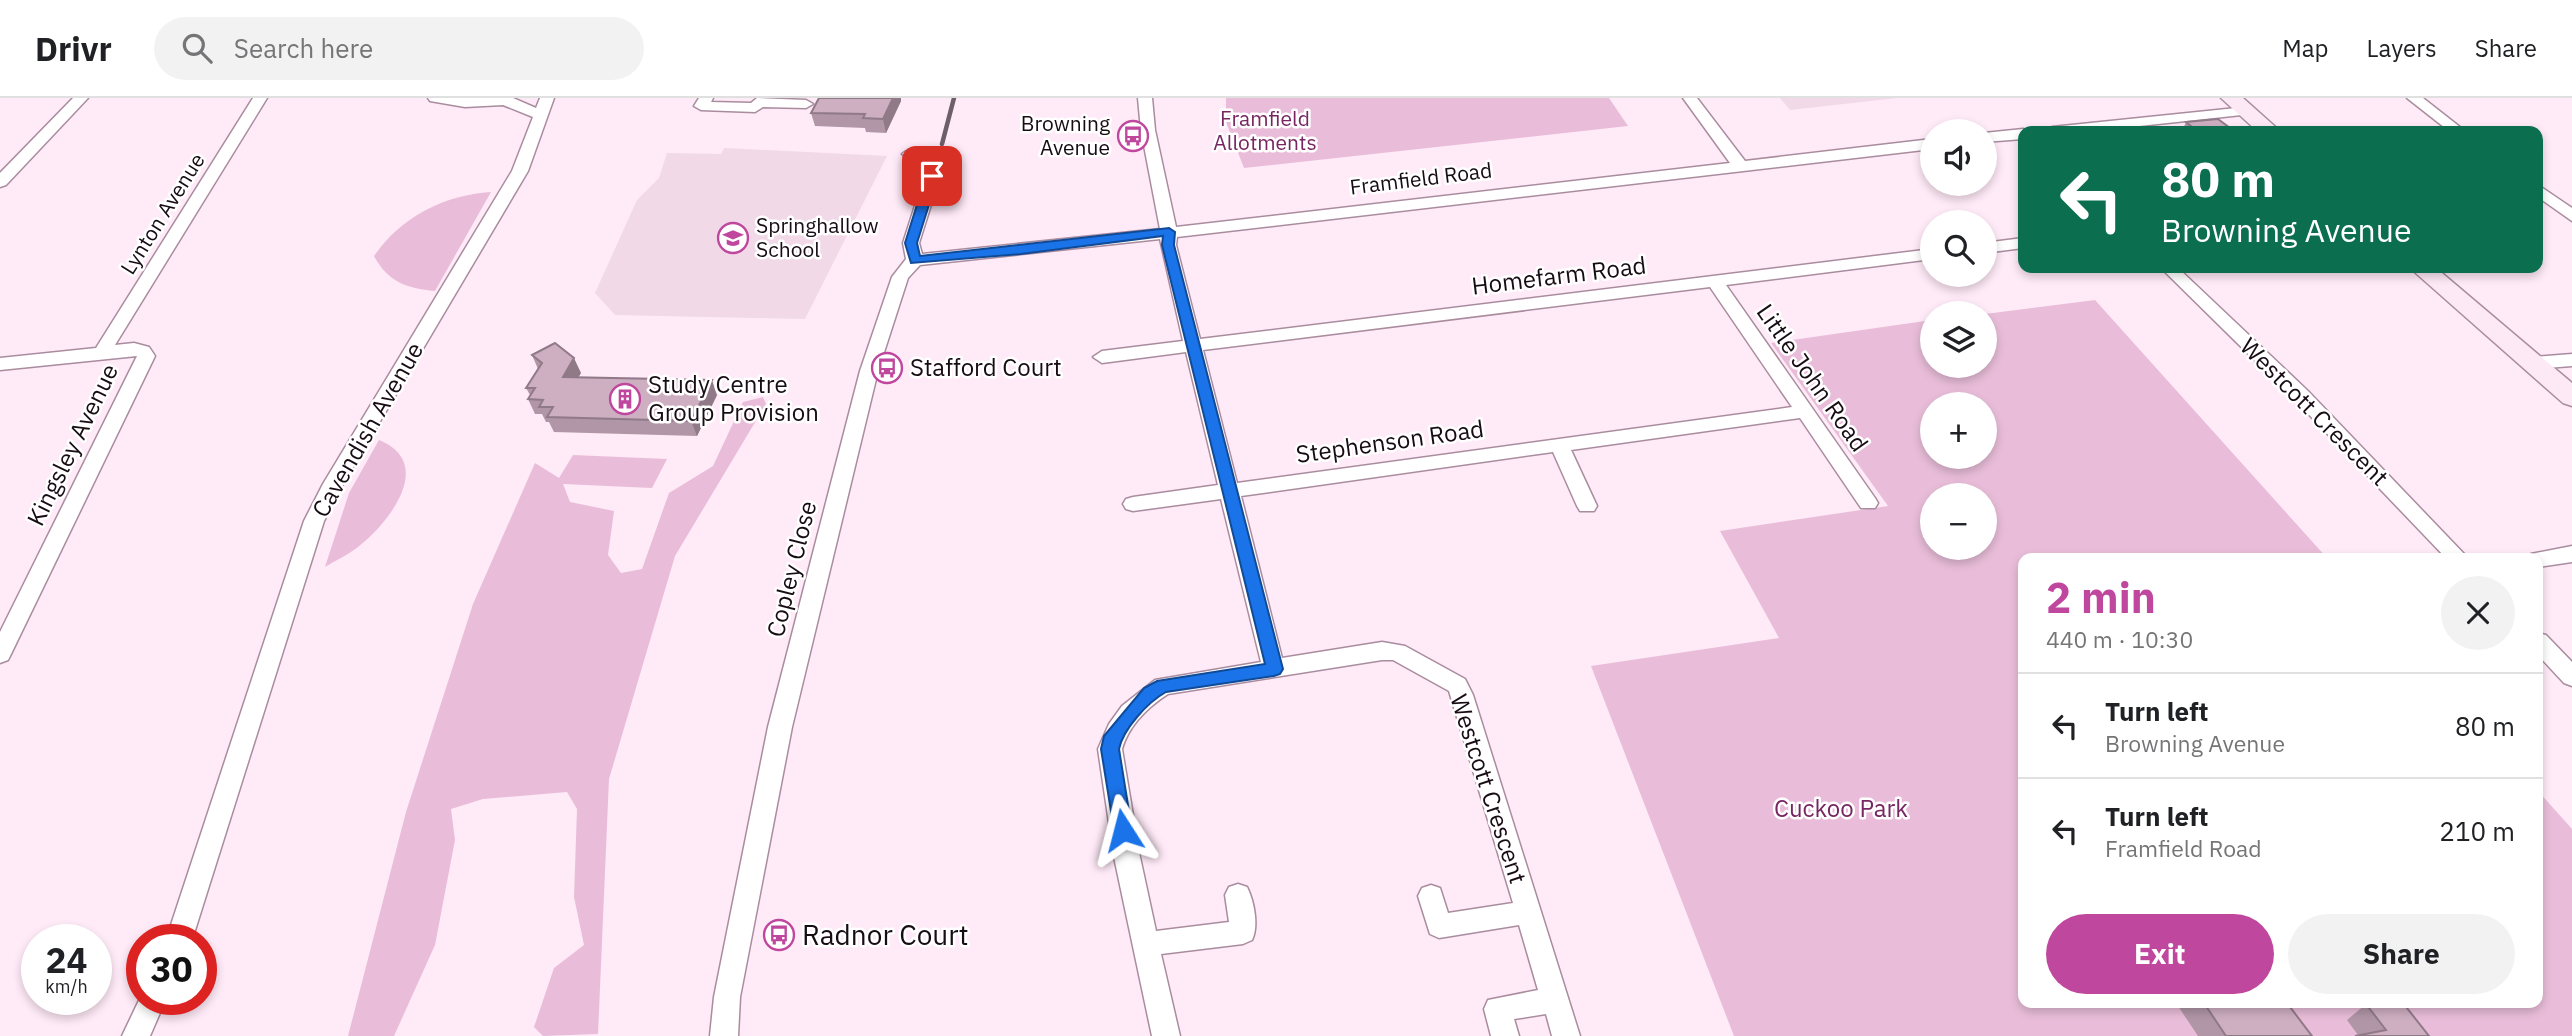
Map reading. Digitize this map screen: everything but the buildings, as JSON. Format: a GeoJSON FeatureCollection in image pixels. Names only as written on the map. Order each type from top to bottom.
{"type":"FeatureCollection","features":[{"type":"Feature","properties":{"kind":"street"},"geometry":{"type":"LineString","coordinates":[[0,181],[81,98]]}},
{"type":"Feature","properties":{"kind":"street","name":"Lynton Avenue"},"geometry":{"type":"LineString","coordinates":[[103,351],[260,98]]}},
{"type":"Feature","properties":{"kind":"street"},"geometry":{"type":"LineString","coordinates":[[435,98],[465,103],[507,99],[543,106]]}},
{"type":"Feature","properties":{"kind":"street"},"geometry":{"type":"LineString","coordinates":[[706,98],[701,106],[755,108],[759,102],[806,104]]}},
{"type":"Feature","properties":{"kind":"street"},"geometry":{"type":"LineString","coordinates":[[1144,98],[1169,232],[1168,245],[1274,669]]}},
{"type":"Feature","properties":{"kind":"street"},"geometry":{"type":"LineString","coordinates":[[1690,98],[1739,164]]}},
{"type":"Feature","properties":{"kind":"street"},"geometry":{"type":"LineString","coordinates":[[2414,98],[2451,126]]}},
{"type":"Feature","properties":{"kind":"street"},"geometry":{"type":"LineString","coordinates":[[2086,126],[2238,104],[2263,126]]}},
{"type":"Feature","properties":{"kind":"street","name":"Cavendish Avenue"},"geometry":{"type":"LineString","coordinates":[[184,924],[314,522],[340,473],[520,171],[543,106]]}},
{"type":"Feature","properties":{"kind":"street"},"geometry":{"type":"LineString","coordinates":[[1997,137],[2018,135]]}},
{"type":"Feature","properties":{"kind":"street","name":"Framfield Road"},"geometry":{"type":"LineString","coordinates":[[915,260],[1920,145]]}},
{"type":"Feature","properties":{"kind":"street"},"geometry":{"type":"LineString","coordinates":[[910,154],[939,154],[911,243],[915,260]]}},
{"type":"Feature","properties":{"kind":"street"},"geometry":{"type":"LineString","coordinates":[[2543,194],[2572,216]]}},
{"type":"Feature","properties":{"kind":"street"},"geometry":{"type":"LineString","coordinates":[[1997,246],[2018,244]]}},
{"type":"Feature","properties":{"kind":"street","name":"Homefarm Road"},"geometry":{"type":"LineString","coordinates":[[1192,346],[1920,255]]}},
{"type":"Feature","properties":{"kind":"street","name":"Copley Close"},"geometry":{"type":"LineString","coordinates":[[724,1036],[727,997],[780,727],[869,370],[900,276],[915,260]]}},
{"type":"Feature","properties":{"kind":"street","name":"Westcott Crescent"},"geometry":{"type":"LineString","coordinates":[[2174,273],[2301,395],[2453,553]]}},
{"type":"Feature","properties":{"kind":"street"},"geometry":{"type":"LineString","coordinates":[[2428,273],[2572,397]]}},
{"type":"Feature","properties":{"kind":"street","name":"Little John Road"},"geometry":{"type":"LineString","coordinates":[[1715,281],[1868,503]]}},
{"type":"Feature","properties":{"kind":"street"},"geometry":{"type":"LineString","coordinates":[[1102,357],[1192,346]]}},
{"type":"Feature","properties":{"kind":"street","name":"Kingsley Avenue"},"geometry":{"type":"LineString","coordinates":[[0,364],[134,349],[146,356],[0,654]]}},
{"type":"Feature","properties":{"kind":"street"},"geometry":{"type":"LineString","coordinates":[[2534,363],[2572,360]]}},
{"type":"Feature","properties":{"kind":"street","name":"Stephenson Road"},"geometry":{"type":"LineString","coordinates":[[1229,491],[1805,411]]}},
{"type":"Feature","properties":{"kind":"street"},"geometry":{"type":"LineString","coordinates":[[1559,445],[1587,506]]}},
{"type":"Feature","properties":{"kind":"street"},"geometry":{"type":"LineString","coordinates":[[1133,504],[1229,491]]}},
{"type":"Feature","properties":{"kind":"street"},"geometry":{"type":"LineString","coordinates":[[2543,558],[2572,554]]}},
{"type":"Feature","properties":{"kind":"street"},"geometry":{"type":"LineString","coordinates":[[2543,646],[2572,677]]}},
{"type":"Feature","properties":{"kind":"street","name":"Westcott Crescent"},"geometry":{"type":"LineString","coordinates":[[1147,944],[1127,857],[1110,749],[1113,736],[1150,693],[1163,686],[1382,651],[1396,652],[1457,685],[1462,695],[1566,1036]]}},
{"type":"Feature","properties":{"kind":"street"},"geometry":{"type":"LineString","coordinates":[[1166,1036],[1147,944],[1243,932],[1238,895]]}},
{"type":"Feature","properties":{"kind":"street"},"geometry":{"type":"LineString","coordinates":[[1431,896],[1439,926],[1527,912]]}},
{"type":"Feature","properties":{"kind":"street"},"geometry":{"type":"LineString","coordinates":[[1505,1036],[1498,1009],[1554,1000]]}},
{"type":"Feature","properties":{"kind":"street"},"geometry":{"type":"LineString","coordinates":[[136,1036],[146,1015]]}},
{"type":"Feature","properties":{"kind":"shaded area"},"geometry":{"type":"Polygon","coordinates":[[[1780,98],[1897,98],[1790,110],[1780,98]]]}},
{"type":"Feature","properties":{"kind":"shaded area","name":"Springhallow School"},"geometry":{"type":"Polygon","coordinates":[[[724,148],[887,156],[805,319],[615,315],[595,293],[637,200],[659,178],[667,153],[721,154],[724,148]]]}},
{"type":"Feature","properties":{"kind":"green space","name":"Framfield Allotments"},"geometry":{"type":"Polygon","coordinates":[[[1226,98],[1609,98],[1628,126],[1244,168],[1226,122],[1226,98]]]}},
{"type":"Feature","properties":{"kind":"green space"},"geometry":{"type":"Polygon","coordinates":[[[491,192],[435,291],[399,282],[379,265],[374,256],[410,219],[440,203],[491,192]]]}},
{"type":"Feature","properties":{"kind":"green space","name":"Cuckoo Park"},"geometry":{"type":"Polygon","coordinates":[[[2095,300],[2323,553],[2018,553],[2018,1008],[2543,1008],[2543,797],[2572,829],[2572,1036],[1734,1036],[1591,666],[1779,638],[1720,531],[1888,506],[1771,343],[1920,322],[1920,378],[1997,378],[1997,312],[2095,300]]]}},
{"type":"Feature","properties":{"kind":"green space"},"geometry":{"type":"Polygon","coordinates":[[[763,397],[766,404],[675,556],[609,779],[598,1034],[543,1036],[534,1027],[554,968],[584,945],[574,897],[577,809],[567,792],[483,799],[451,809],[455,840],[435,945],[394,1036],[348,1036],[406,812],[473,604],[535,463],[559,478],[573,455],[667,459],[652,488],[563,484],[570,502],[614,511],[608,555],[621,573],[642,569],[669,493],[713,466],[743,402],[763,397]]]}},
{"type":"Feature","properties":{"kind":"green space"},"geometry":{"type":"Polygon","coordinates":[[[379,440],[396,450],[404,463],[406,478],[402,493],[393,509],[370,536],[354,550],[325,567],[349,493],[379,440]]]}},
{"type":"Feature","properties":{"kind":"railway"},"geometry":{"type":"LineString","coordinates":[[942,144],[954,98]]}},
{"type":"Feature","properties":{"kind":"place","name":"Browning Avenue"},"geometry":{"type":"Point","coordinates":[1133,136]}},
{"type":"Feature","properties":{"kind":"place","name":"Springhallow School"},"geometry":{"type":"Point","coordinates":[733,238]}},
{"type":"Feature","properties":{"kind":"place","name":"Stafford Court"},"geometry":{"type":"Point","coordinates":[887,368]}},
{"type":"Feature","properties":{"kind":"place","name":"Study Centre Group Provision"},"geometry":{"type":"Point","coordinates":[625,399]}},
{"type":"Feature","properties":{"kind":"place","name":"Radnor Court"},"geometry":{"type":"Point","coordinates":[779,935]}},
{"type":"Feature","properties":{"kind":"route"},"geometry":{"type":"LineString","coordinates":[[932,176],[911,243],[915,260],[1169,232],[1168,245],[1192,346],[1274,669],[1163,686],[1150,693],[1113,736],[1110,749],[1123,830]]}}]}
